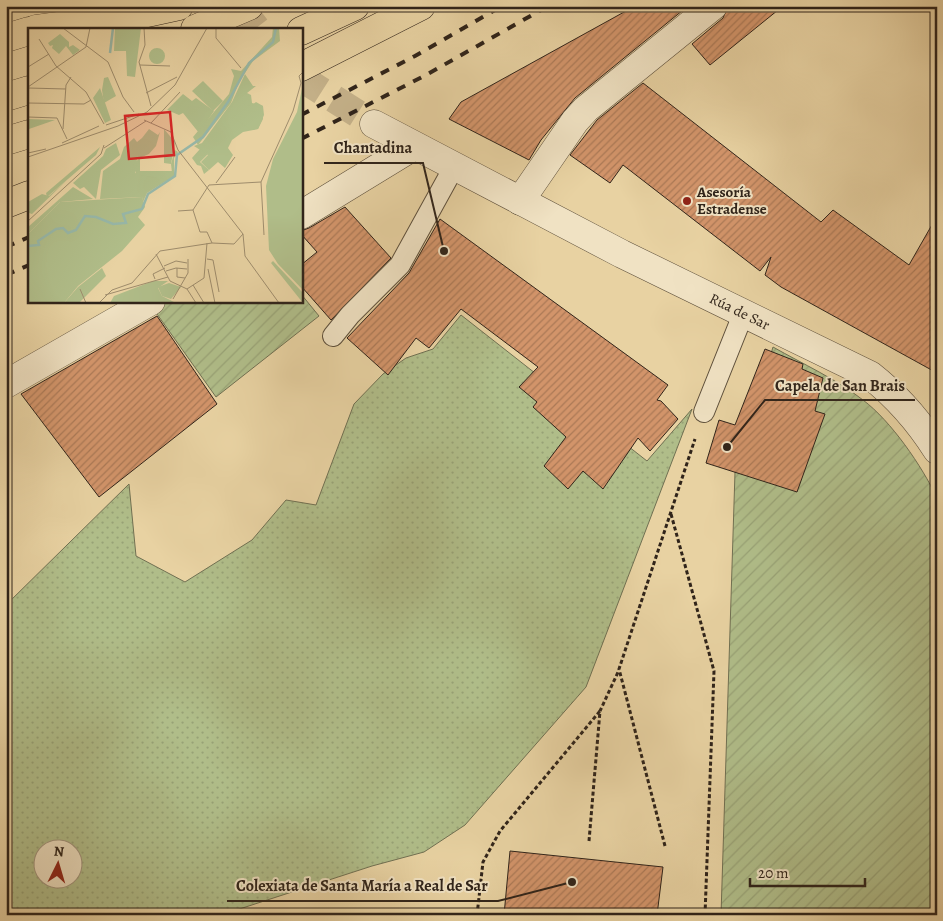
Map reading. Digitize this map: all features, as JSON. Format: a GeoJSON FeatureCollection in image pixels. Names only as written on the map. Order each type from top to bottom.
{"type":"FeatureCollection","features":[{"type":"Feature","properties":{"kind":"highway"},"geometry":{"type":"LineString","coordinates":[[43,28],[133,16],[179,6]]}},
{"type":"Feature","properties":{"kind":"highway"},"geometry":{"type":"LineString","coordinates":[[197,28],[249,6]]}},
{"type":"Feature","properties":{"kind":"highway"},"geometry":{"type":"LineString","coordinates":[[302,31],[355,6]]}},
{"type":"Feature","properties":{"kind":"highway"},"geometry":{"type":"LineString","coordinates":[[302,67],[421,6]]}},
{"type":"Feature","properties":{"kind":"highway"},"geometry":{"type":"LineString","coordinates":[[6,38],[28,31]]}},
{"type":"Feature","properties":{"kind":"highway"},"geometry":{"type":"LineString","coordinates":[[6,97],[28,90]]}},
{"type":"Feature","properties":{"kind":"highway"},"geometry":{"type":"LineString","coordinates":[[6,141],[28,134]]}},
{"type":"Feature","properties":{"kind":"highway"},"geometry":{"type":"LineString","coordinates":[[6,204],[28,196]]}},
{"type":"Feature","properties":{"kind":"street"},"geometry":{"type":"LineString","coordinates":[[520,201],[575,121],[586,109],[713,6]]}},
{"type":"Feature","properties":{"kind":"street","name":"Rúa de Sar"},"geometry":{"type":"LineString","coordinates":[[374,124],[622,254],[744,312],[870,376],[896,396],[920,423],[937,450]]}},
{"type":"Feature","properties":{"kind":"street"},"geometry":{"type":"LineString","coordinates":[[302,215],[414,146]]}},
{"type":"Feature","properties":{"kind":"street"},"geometry":{"type":"LineString","coordinates":[[6,384],[149,302]]}},
{"type":"Feature","properties":{"kind":"lane"},"geometry":{"type":"LineString","coordinates":[[333,336],[350,315],[400,265],[454,167]]}},
{"type":"Feature","properties":{"kind":"lane"},"geometry":{"type":"LineString","coordinates":[[704,412],[744,312]]}},
{"type":"Feature","properties":{"kind":"path"},"geometry":{"type":"LineString","coordinates":[[477,915],[483,862],[500,832],[600,711],[619,669],[704,412]]}},
{"type":"Feature","properties":{"kind":"path"},"geometry":{"type":"LineString","coordinates":[[671,513],[714,671],[705,915]]}},
{"type":"Feature","properties":{"kind":"path"},"geometry":{"type":"LineString","coordinates":[[619,669],[665,846]]}},
{"type":"Feature","properties":{"kind":"path"},"geometry":{"type":"LineString","coordinates":[[589,841],[600,711]]}},
{"type":"Feature","properties":{"kind":"green space"},"geometry":{"type":"Polygon","coordinates":[[[302,295],[319,316],[216,397],[152,307],[161,302],[302,302],[302,295]]]}},
{"type":"Feature","properties":{"kind":"green space"},"geometry":{"type":"Polygon","coordinates":[[[461,315],[647,461],[692,409],[586,687],[465,825],[424,852],[372,866],[221,915],[6,915],[6,605],[129,484],[136,556],[185,582],[252,540],[286,500],[316,505],[354,404],[383,374],[406,358],[433,349],[461,315]]]}},
{"type":"Feature","properties":{"kind":"green space"},"geometry":{"type":"Polygon","coordinates":[[[773,347],[842,385],[874,409],[905,445],[931,485],[937,498],[937,903],[929,915],[721,915],[735,472],[773,347]]]}},
{"type":"Feature","properties":{"kind":"building"},"geometry":{"type":"Polygon","coordinates":[[[635,6],[688,6],[575,98],[541,140],[529,160],[449,119],[461,102],[635,6]]]}},
{"type":"Feature","properties":{"kind":"building"},"geometry":{"type":"Polygon","coordinates":[[[728,6],[783,6],[710,65],[692,44],[723,18],[728,6]]]}},
{"type":"Feature","properties":{"kind":"building"},"geometry":{"type":"Polygon","coordinates":[[[643,83],[821,222],[833,210],[909,265],[937,216],[937,373],[781,287],[765,275],[771,257],[760,271],[623,165],[610,183],[570,155],[597,120],[643,83]]]}},
{"type":"Feature","properties":{"kind":"building"},"geometry":{"type":"Polygon","coordinates":[[[345,207],[391,258],[331,320],[302,287],[302,264],[317,252],[302,235],[302,231],[345,207]]]}},
{"type":"Feature","properties":{"kind":"building"},"geometry":{"type":"Polygon","coordinates":[[[440,219],[668,385],[657,400],[661,401],[678,419],[650,451],[638,438],[603,489],[583,471],[568,489],[544,466],[566,437],[533,407],[537,402],[519,387],[538,367],[461,309],[429,348],[416,338],[388,375],[347,338],[409,273],[440,219]]]}},
{"type":"Feature","properties":{"kind":"building"},"geometry":{"type":"Polygon","coordinates":[[[157,316],[217,404],[99,497],[21,394],[157,316]]]}},
{"type":"Feature","properties":{"kind":"building"},"geometry":{"type":"Polygon","coordinates":[[[765,349],[803,364],[802,369],[823,378],[815,411],[825,414],[797,492],[706,463],[719,420],[735,425],[765,349]]]}},
{"type":"Feature","properties":{"kind":"building"},"geometry":{"type":"Polygon","coordinates":[[[510,851],[663,867],[657,915],[504,915],[510,851]]]}},
{"type":"Feature","properties":{"kind":"tunnel"},"geometry":{"type":"LineString","coordinates":[[239,6],[256,28]]}},
{"type":"Feature","properties":{"kind":"tunnel"},"geometry":{"type":"LineString","coordinates":[[302,74],[312,85],[374,124]]}},
{"type":"Feature","properties":{"kind":"railway"},"geometry":{"type":"LineString","coordinates":[[302,114],[415,56],[502,6]]}},
{"type":"Feature","properties":{"kind":"railway"},"geometry":{"type":"LineString","coordinates":[[302,138],[426,75],[548,6]]}},
{"type":"Feature","properties":{"kind":"railway"},"geometry":{"type":"LineString","coordinates":[[6,247],[28,237]]}},
{"type":"Feature","properties":{"kind":"railway"},"geometry":{"type":"LineString","coordinates":[[6,275],[28,265]]}},
{"type":"Feature","properties":{"kind":"place","name":"Asesoría Estradense"},"geometry":{"type":"Point","coordinates":[687,201]}},
{"type":"Feature","properties":{"kind":"place","name":"Chantadina"},"geometry":{"type":"Point","coordinates":[444,251]}},
{"type":"Feature","properties":{"kind":"place","name":"Capela de San Brais"},"geometry":{"type":"Point","coordinates":[727,447]}},
{"type":"Feature","properties":{"kind":"place","name":"Colexiata de Santa María a Real de Sar"},"geometry":{"type":"Point","coordinates":[572,882]}}]}
